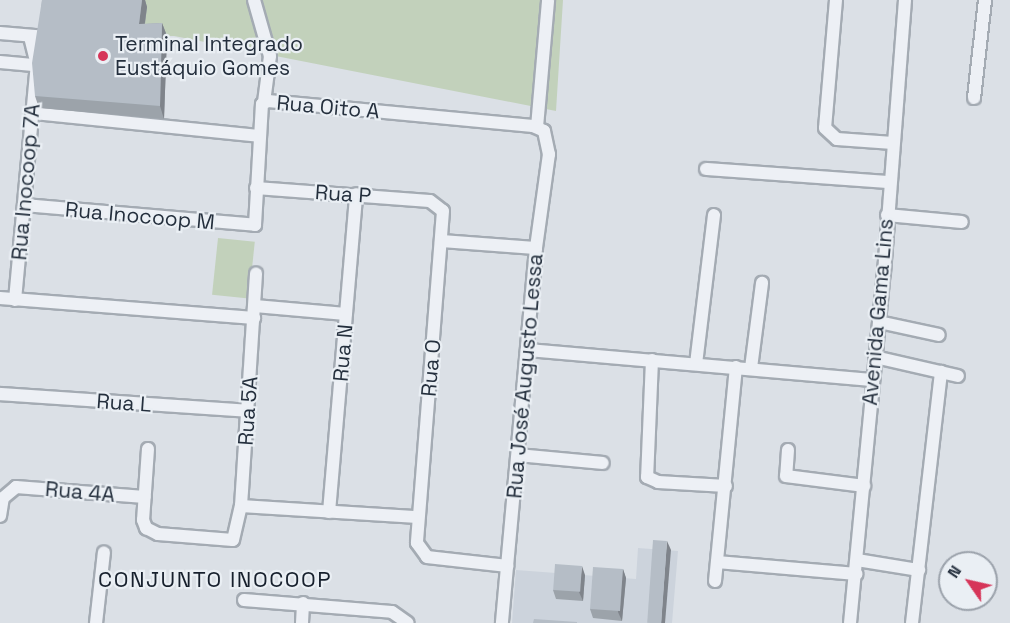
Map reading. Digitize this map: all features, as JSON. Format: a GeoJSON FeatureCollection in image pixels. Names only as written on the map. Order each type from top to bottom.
{"type":"FeatureCollection","features":[{"type":"Feature","properties":{"kind":"street"},"geometry":{"type":"LineString","coordinates":[[254,0],[270,56],[264,102]]}},
{"type":"Feature","properties":{"kind":"street","name":"Rua José Augusto Lessa"},"geometry":{"type":"LineString","coordinates":[[502,623],[536,248],[549,154],[540,129],[548,0]]}},
{"type":"Feature","properties":{"kind":"street"},"geometry":{"type":"LineString","coordinates":[[836,0],[825,128],[837,139],[893,142]]}},
{"type":"Feature","properties":{"kind":"street","name":"Avenida Gama Lins"},"geometry":{"type":"LineString","coordinates":[[850,623],[879,322],[905,0]]}},
{"type":"Feature","properties":{"kind":"street"},"geometry":{"type":"LineString","coordinates":[[974,98],[985,0]]}},
{"type":"Feature","properties":{"kind":"street"},"geometry":{"type":"LineString","coordinates":[[0,33],[53,38]]}},
{"type":"Feature","properties":{"kind":"street","name":"Rua Inocoop 7A"},"geometry":{"type":"LineString","coordinates":[[15,300],[37,65],[30,36]]}},
{"type":"Feature","properties":{"kind":"street"},"geometry":{"type":"LineString","coordinates":[[0,62],[60,66]]}},
{"type":"Feature","properties":{"kind":"street","name":"Rua Oito A"},"geometry":{"type":"LineString","coordinates":[[33,113],[260,136],[264,102],[540,129]]}},
{"type":"Feature","properties":{"kind":"street"},"geometry":{"type":"LineString","coordinates":[[256,188],[260,136]]}},
{"type":"Feature","properties":{"kind":"street"},"geometry":{"type":"LineString","coordinates":[[706,169],[889,182]]}},
{"type":"Feature","properties":{"kind":"street","name":"Rua Inocoop M"},"geometry":{"type":"LineString","coordinates":[[24,205],[255,225],[256,188]]}},
{"type":"Feature","properties":{"kind":"street","name":"Rua P"},"geometry":{"type":"LineString","coordinates":[[256,188],[430,201]]}},
{"type":"Feature","properties":{"kind":"street","name":"Rua N"},"geometry":{"type":"LineString","coordinates":[[329,512],[356,194]]}},
{"type":"Feature","properties":{"kind":"street","name":"Rua O"},"geometry":{"type":"LineString","coordinates":[[430,201],[443,211],[417,543],[428,557],[507,566]]}},
{"type":"Feature","properties":{"kind":"street"},"geometry":{"type":"LineString","coordinates":[[696,364],[714,215]]}},
{"type":"Feature","properties":{"kind":"street"},"geometry":{"type":"LineString","coordinates":[[887,215],[962,222]]}},
{"type":"Feature","properties":{"kind":"street"},"geometry":{"type":"LineString","coordinates":[[441,241],[536,248]]}},
{"type":"Feature","properties":{"kind":"street","name":"Rua 5A"},"geometry":{"type":"LineString","coordinates":[[145,497],[143,520],[150,532],[225,543],[235,537],[241,506],[256,273]]}},
{"type":"Feature","properties":{"kind":"street"},"geometry":{"type":"LineString","coordinates":[[751,368],[762,283]]}},
{"type":"Feature","properties":{"kind":"street"},"geometry":{"type":"LineString","coordinates":[[0,298],[254,312],[346,314]]}},
{"type":"Feature","properties":{"kind":"street"},"geometry":{"type":"LineString","coordinates":[[879,322],[939,335]]}},
{"type":"Feature","properties":{"kind":"street"},"geometry":{"type":"LineString","coordinates":[[528,350],[872,380]]}},
{"type":"Feature","properties":{"kind":"street"},"geometry":{"type":"LineString","coordinates":[[875,357],[958,376]]}},
{"type":"Feature","properties":{"kind":"street"},"geometry":{"type":"LineString","coordinates":[[652,360],[647,477],[658,482],[726,486]]}},
{"type":"Feature","properties":{"kind":"street"},"geometry":{"type":"LineString","coordinates":[[715,581],[736,367]]}},
{"type":"Feature","properties":{"kind":"street"},"geometry":{"type":"LineString","coordinates":[[912,623],[941,372]]}},
{"type":"Feature","properties":{"kind":"street","name":"Rua L"},"geometry":{"type":"LineString","coordinates":[[0,394],[248,411]]}},
{"type":"Feature","properties":{"kind":"street"},"geometry":{"type":"LineString","coordinates":[[145,497],[148,449]]}},
{"type":"Feature","properties":{"kind":"street"},"geometry":{"type":"LineString","coordinates":[[788,450],[786,476],[864,486]]}},
{"type":"Feature","properties":{"kind":"street"},"geometry":{"type":"LineString","coordinates":[[518,455],[603,463]]}},
{"type":"Feature","properties":{"kind":"street","name":"Rua 4A"},"geometry":{"type":"LineString","coordinates":[[0,516],[3,498],[16,487],[145,497]]}},
{"type":"Feature","properties":{"kind":"street"},"geometry":{"type":"LineString","coordinates":[[241,506],[418,517]]}},
{"type":"Feature","properties":{"kind":"street"},"geometry":{"type":"LineString","coordinates":[[96,623],[104,552]]}},
{"type":"Feature","properties":{"kind":"street"},"geometry":{"type":"LineString","coordinates":[[857,560],[919,570]]}},
{"type":"Feature","properties":{"kind":"street"},"geometry":{"type":"LineString","coordinates":[[717,562],[856,574]]}},
{"type":"Feature","properties":{"kind":"street"},"geometry":{"type":"LineString","coordinates":[[244,600],[392,612],[408,623]]}},
{"type":"Feature","properties":{"kind":"street"},"geometry":{"type":"LineString","coordinates":[[302,623],[303,603]]}},
{"type":"Feature","properties":{"kind":"shaded area"},"geometry":{"type":"Polygon","coordinates":[[[638,548],[678,551],[672,623],[512,623],[516,570],[636,579],[638,548]]]}},
{"type":"Feature","properties":{"kind":"green space"},"geometry":{"type":"Polygon","coordinates":[[[85,0],[563,0],[556,111],[174,36],[143,36],[85,0]]]}},
{"type":"Feature","properties":{"kind":"green space"},"geometry":{"type":"Polygon","coordinates":[[[218,238],[255,242],[249,299],[212,295],[218,238]]]}},
{"type":"Feature","properties":{"kind":"building","name":"Terminal Integrado Eustáquio Gomes"},"geometry":{"type":"Polygon","coordinates":[[[42,0],[142,0],[139,24],[162,23],[160,106],[35,96],[32,63],[42,0]]]}},
{"type":"Feature","properties":{"kind":"building"},"geometry":{"type":"Polygon","coordinates":[[[653,540],[667,541],[661,623],[647,623],[653,540]]]}},
{"type":"Feature","properties":{"kind":"building"},"geometry":{"type":"Polygon","coordinates":[[[555,564],[582,566],[580,592],[553,590],[555,564]]]}},
{"type":"Feature","properties":{"kind":"building"},"geometry":{"type":"Polygon","coordinates":[[[593,567],[623,569],[620,611],[590,609],[593,567]]]}},
{"type":"Feature","properties":{"kind":"building"},"geometry":{"type":"Polygon","coordinates":[[[534,619],[577,622],[577,623],[533,623],[534,619]]]}},
{"type":"Feature","properties":{"kind":"place","name":"Terminal Integrado Eustáquio Gomes"},"geometry":{"type":"Point","coordinates":[103,56]}},
{"type":"Feature","properties":{"kind":"district","name":"CONJUNTO INOCOOP"},"geometry":{"type":"Point","coordinates":[215,580]}}]}
